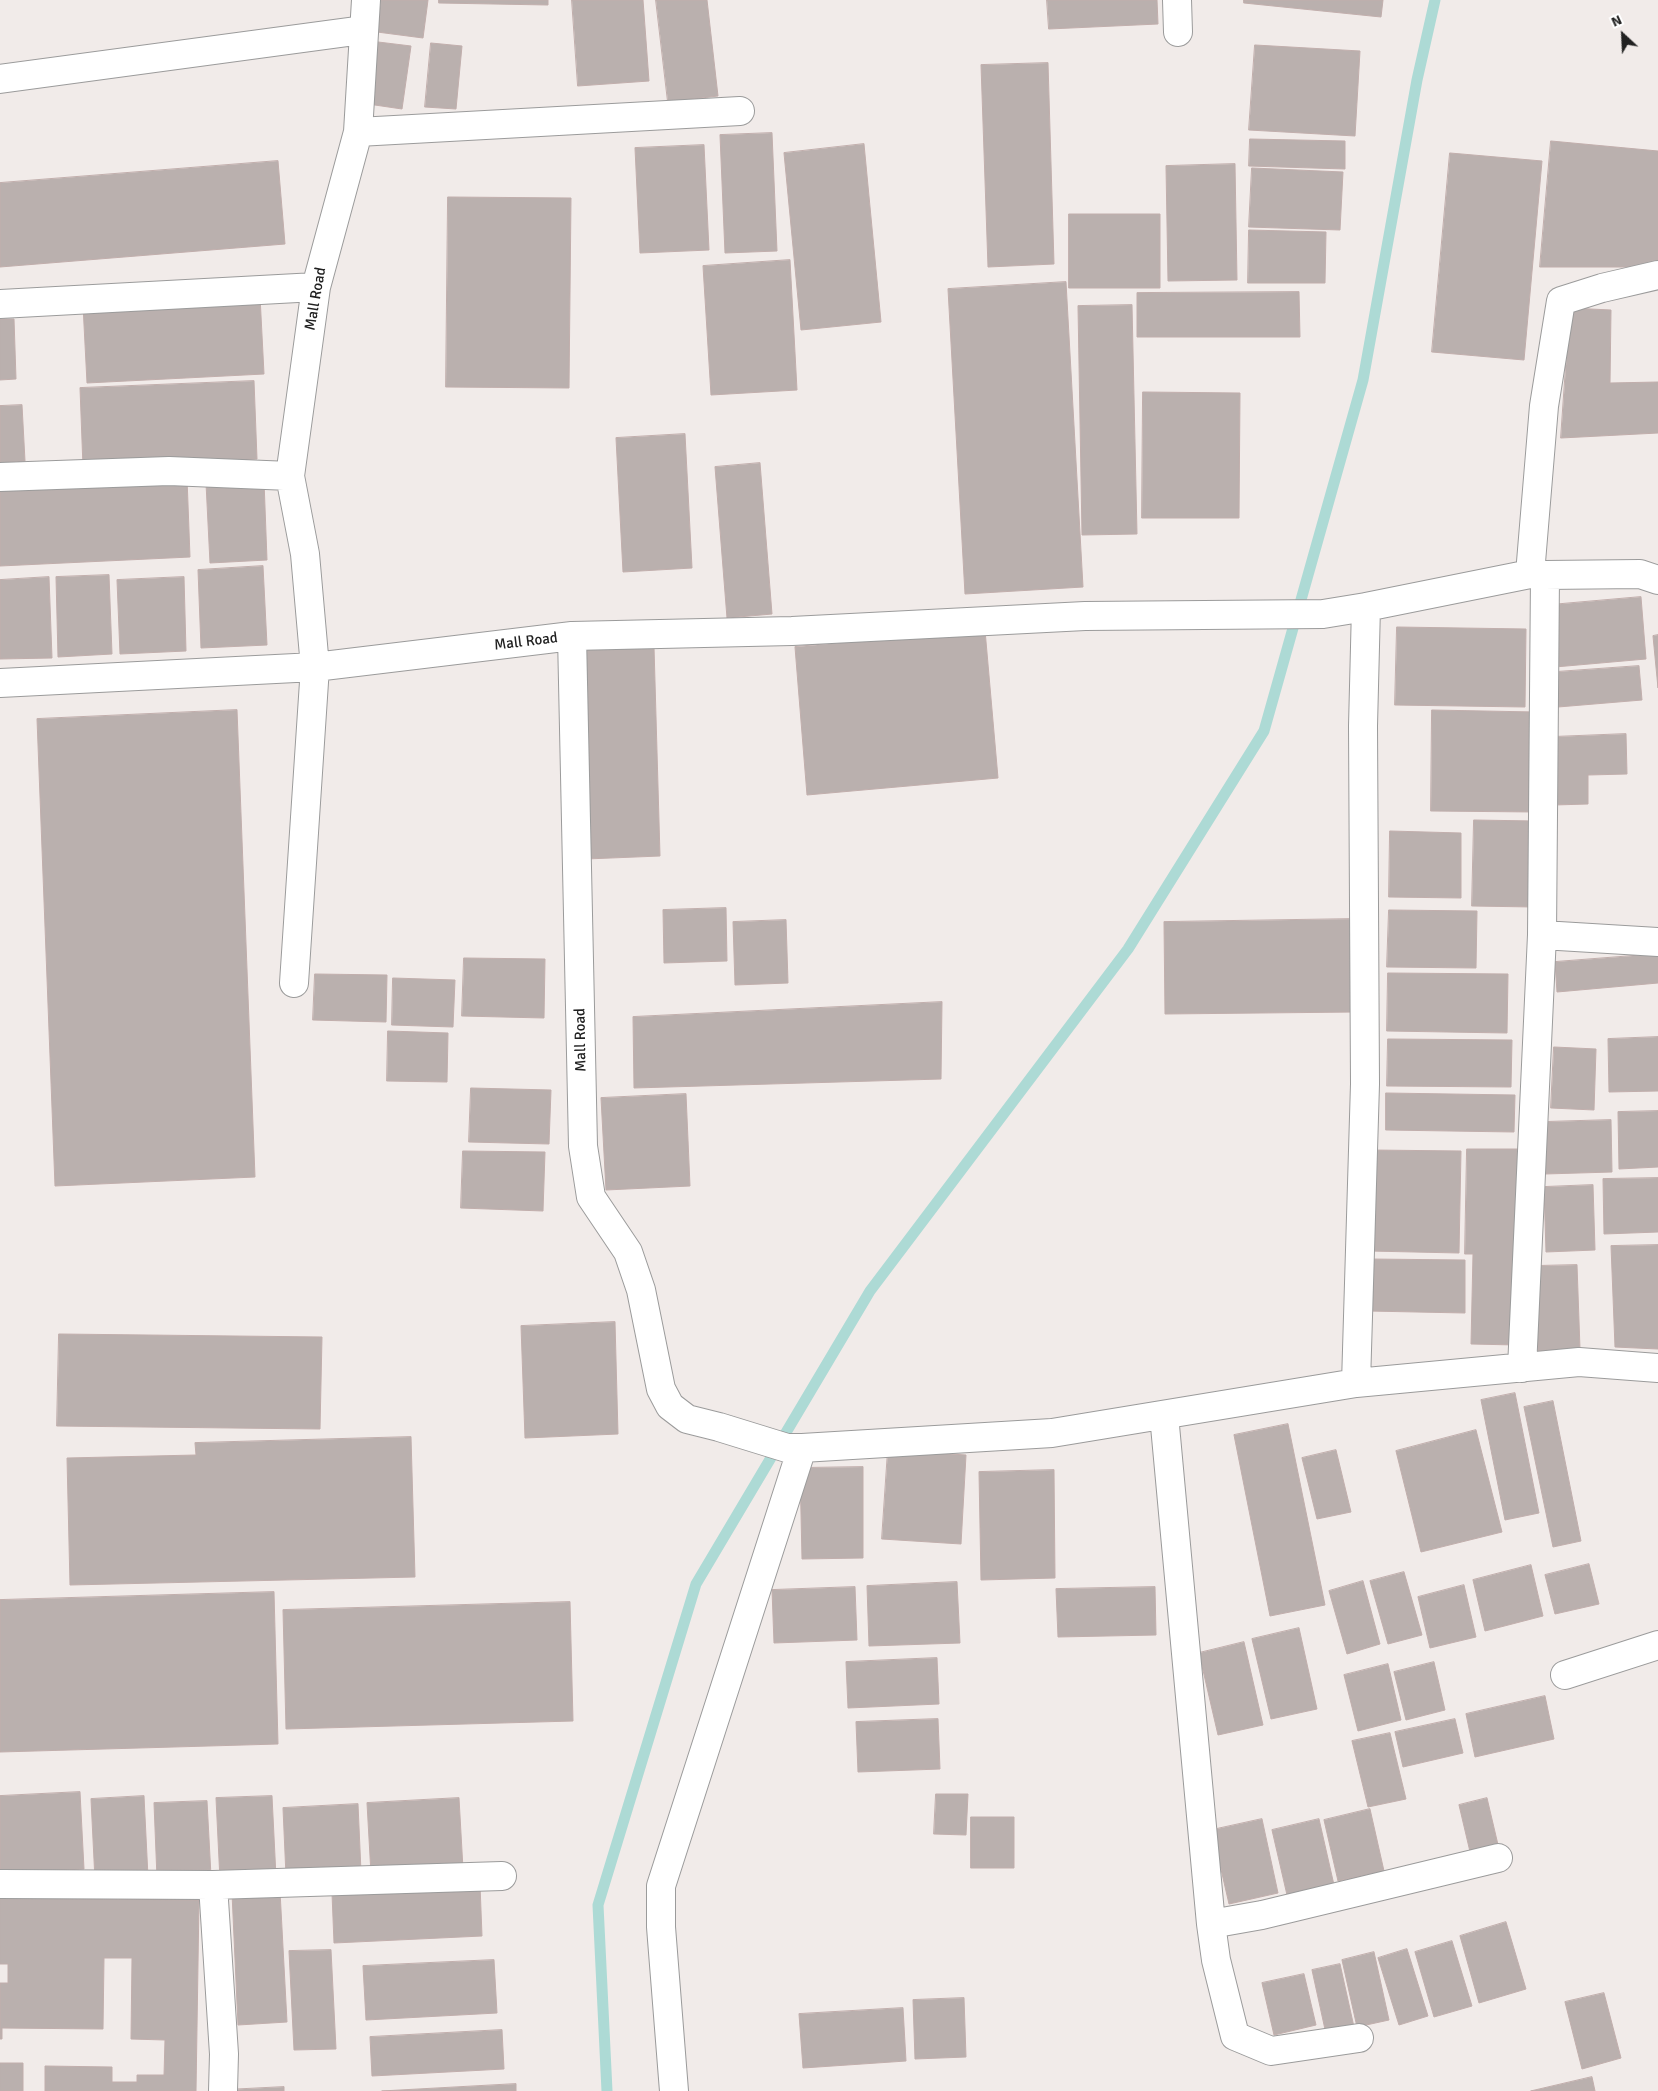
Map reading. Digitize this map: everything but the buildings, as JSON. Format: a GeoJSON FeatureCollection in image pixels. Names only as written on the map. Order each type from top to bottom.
{"type":"FeatureCollection","features":[{"type":"Feature","properties":{"kind":"street","name":"Mall Road"},"geometry":{"type":"LineString","coordinates":[[366,0],[358,132],[316,287],[290,476],[304,554],[315,667],[572,636],[583,1146],[591,1197],[628,1252],[641,1290],[660,1389],[670,1406],[687,1419],[794,1448]]}},
{"type":"Feature","properties":{"kind":"street"},"geometry":{"type":"LineString","coordinates":[[1178,0],[1178,32]]}},
{"type":"Feature","properties":{"kind":"street"},"geometry":{"type":"LineString","coordinates":[[0,79],[363,30]]}},
{"type":"Feature","properties":{"kind":"street"},"geometry":{"type":"LineString","coordinates":[[358,132],[740,111]]}},
{"type":"Feature","properties":{"kind":"street"},"geometry":{"type":"LineString","coordinates":[[1522,1368],[1542,935],[1538,575],[1544,406],[1561,301],[1602,288],[1658,274]]}},
{"type":"Feature","properties":{"kind":"street"},"geometry":{"type":"LineString","coordinates":[[0,304],[316,287]]}},
{"type":"Feature","properties":{"kind":"street"},"geometry":{"type":"LineString","coordinates":[[0,477],[169,470],[290,476]]}},
{"type":"Feature","properties":{"kind":"street"},"geometry":{"type":"LineString","coordinates":[[572,636],[792,631],[1085,616],[1324,614],[1538,575],[1640,574],[1658,580]]}},
{"type":"Feature","properties":{"kind":"street"},"geometry":{"type":"LineString","coordinates":[[1356,1383],[1365,1084],[1363,726],[1366,607]]}},
{"type":"Feature","properties":{"kind":"street"},"geometry":{"type":"LineString","coordinates":[[0,683],[315,667],[294,983]]}},
{"type":"Feature","properties":{"kind":"street"},"geometry":{"type":"LineString","coordinates":[[1542,935],[1658,942]]}},
{"type":"Feature","properties":{"kind":"street"},"geometry":{"type":"LineString","coordinates":[[674,2091],[661,1927],[661,1886],[794,1448],[1052,1433],[1356,1383],[1580,1362],[1658,1368]]}},
{"type":"Feature","properties":{"kind":"street"},"geometry":{"type":"LineString","coordinates":[[1164,1415],[1211,1924],[1216,1960],[1235,2036],[1271,2051],[1359,2038]]}},
{"type":"Feature","properties":{"kind":"street"},"geometry":{"type":"LineString","coordinates":[[1565,1675],[1658,1645]]}},
{"type":"Feature","properties":{"kind":"street"},"geometry":{"type":"LineString","coordinates":[[1211,1924],[1262,1915],[1498,1858]]}},
{"type":"Feature","properties":{"kind":"street"},"geometry":{"type":"LineString","coordinates":[[0,1884],[213,1885],[502,1876]]}},
{"type":"Feature","properties":{"kind":"street"},"geometry":{"type":"LineString","coordinates":[[213,1885],[224,2054],[223,2091]]}},
{"type":"Feature","properties":{"kind":"waterway"},"geometry":{"type":"LineString","coordinates":[[607,2091],[598,1905],[696,1584],[870,1291],[1128,949],[1264,731],[1363,380],[1417,80],[1435,0]]}}]}
